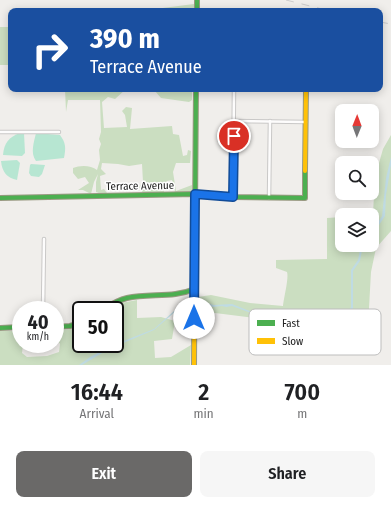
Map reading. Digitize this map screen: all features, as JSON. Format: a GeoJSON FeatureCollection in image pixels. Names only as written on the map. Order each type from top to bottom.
{"type":"FeatureCollection","features":[{"type":"Feature","properties":{"kind":"street"},"geometry":{"type":"LineString","coordinates":[[194,365],[196,92]]}},
{"type":"Feature","properties":{"kind":"street"},"geometry":{"type":"LineString","coordinates":[[233,197],[234,92]]}},
{"type":"Feature","properties":{"kind":"street"},"geometry":{"type":"LineString","coordinates":[[234,121],[306,122],[306,92]]}},
{"type":"Feature","properties":{"kind":"street"},"geometry":{"type":"LineString","coordinates":[[269,198],[270,121]]}},
{"type":"Feature","properties":{"kind":"street","name":"Terrace Avenue"},"geometry":{"type":"LineString","coordinates":[[0,198],[195,194],[233,197],[305,198],[306,122]]}},
{"type":"Feature","properties":{"kind":"street"},"geometry":{"type":"LineString","coordinates":[[0,132],[59,132]]}},
{"type":"Feature","properties":{"kind":"street"},"geometry":{"type":"LineString","coordinates":[[43,301],[44,239]]}},
{"type":"Feature","properties":{"kind":"street"},"geometry":{"type":"LineString","coordinates":[[118,301],[129,298],[177,295],[195,289]]}},
{"type":"Feature","properties":{"kind":"street"},"geometry":{"type":"LineString","coordinates":[[0,328],[12,327]]}},
{"type":"Feature","properties":{"kind":"green space"},"geometry":{"type":"Polygon","coordinates":[[[194,4],[194,8],[163,8],[194,4]]]}},
{"type":"Feature","properties":{"kind":"green space"},"geometry":{"type":"Polygon","coordinates":[[[0,27],[8,27],[8,65],[0,65],[0,27]]]}},
{"type":"Feature","properties":{"kind":"green space"},"geometry":{"type":"Polygon","coordinates":[[[65,92],[123,92],[115,99],[108,97],[102,102],[104,128],[127,127],[125,115],[122,111],[126,107],[132,108],[130,129],[172,126],[173,134],[179,135],[183,156],[187,155],[188,150],[191,151],[190,163],[176,163],[173,172],[176,191],[192,185],[192,193],[174,193],[175,191],[172,180],[167,181],[164,185],[159,182],[156,190],[164,191],[164,193],[143,193],[139,187],[143,182],[142,164],[129,166],[102,163],[101,169],[106,174],[100,176],[101,190],[104,189],[107,193],[104,195],[96,192],[98,174],[91,194],[83,190],[78,190],[89,183],[85,177],[78,179],[73,173],[73,168],[85,166],[92,167],[97,170],[100,160],[100,100],[68,100],[66,112],[65,92]]]}},
{"type":"Feature","properties":{"kind":"green space"},"geometry":{"type":"Polygon","coordinates":[[[156,92],[192,92],[192,100],[189,102],[161,98],[156,92]]]}},
{"type":"Feature","properties":{"kind":"green space"},"geometry":{"type":"Polygon","coordinates":[[[24,133],[25,153],[22,156],[3,155],[8,141],[13,136],[24,133]]]}},
{"type":"Feature","properties":{"kind":"green space"},"geometry":{"type":"Polygon","coordinates":[[[36,133],[60,135],[65,146],[64,158],[36,161],[33,151],[36,133]]]}},
{"type":"Feature","properties":{"kind":"green space"},"geometry":{"type":"Polygon","coordinates":[[[391,135],[391,231],[379,245],[379,208],[373,208],[374,200],[379,200],[379,163],[383,149],[391,135]]]}},
{"type":"Feature","properties":{"kind":"green space"},"geometry":{"type":"Polygon","coordinates":[[[17,160],[20,163],[17,180],[10,178],[6,174],[1,161],[17,160]]]}},
{"type":"Feature","properties":{"kind":"green space"},"geometry":{"type":"Polygon","coordinates":[[[31,164],[45,165],[42,174],[39,177],[31,176],[29,173],[31,164]]]}},
{"type":"Feature","properties":{"kind":"green space"},"geometry":{"type":"Polygon","coordinates":[[[335,217],[335,252],[375,252],[371,272],[369,309],[249,309],[249,317],[199,311],[198,297],[211,295],[250,303],[283,306],[287,283],[287,272],[276,268],[276,260],[327,259],[327,218],[335,217]]]}},
{"type":"Feature","properties":{"kind":"green space"},"geometry":{"type":"Polygon","coordinates":[[[137,300],[137,318],[161,317],[175,321],[172,339],[154,341],[155,358],[171,357],[191,345],[190,365],[0,365],[0,331],[12,331],[12,353],[22,353],[27,357],[64,353],[64,330],[72,328],[72,353],[124,353],[124,302],[137,300]]]}},
{"type":"Feature","properties":{"kind":"water"},"geometry":{"type":"Polygon","coordinates":[[[391,157],[385,216],[379,225],[379,221],[382,216],[386,178],[391,157]]]}},
{"type":"Feature","properties":{"kind":"water"},"geometry":{"type":"Polygon","coordinates":[[[360,252],[362,252],[360,261],[353,271],[353,309],[350,309],[351,307],[351,270],[358,260],[360,252]]]}},
{"type":"Feature","properties":{"kind":"water"},"geometry":{"type":"Polygon","coordinates":[[[202,302],[214,305],[232,304],[249,311],[249,312],[232,306],[213,307],[201,304],[187,306],[175,312],[154,330],[124,343],[124,341],[154,329],[174,311],[186,304],[202,302]]]}},
{"type":"Feature","properties":{"kind":"water"},"geometry":{"type":"Polygon","coordinates":[[[98,353],[102,353],[82,365],[79,365],[98,353]]]}},
{"type":"Feature","properties":{"kind":"railway"},"geometry":{"type":"LineString","coordinates":[[286,0],[318,8]]}},
{"type":"Feature","properties":{"kind":"railway"},"geometry":{"type":"LineString","coordinates":[[383,23],[391,24]]}},
{"type":"Feature","properties":{"kind":"traffic: fast"},"geometry":{"type":"LineString","coordinates":[[197,0],[197,8]]}},
{"type":"Feature","properties":{"kind":"traffic: fast"},"geometry":{"type":"LineString","coordinates":[[195,211],[196,92]]}},
{"type":"Feature","properties":{"kind":"traffic: fast"},"geometry":{"type":"LineString","coordinates":[[0,198],[195,194],[233,197],[305,198],[305,171]]}},
{"type":"Feature","properties":{"kind":"traffic: fast"},"geometry":{"type":"LineString","coordinates":[[117,301],[144,296],[178,294],[195,289]]}},
{"type":"Feature","properties":{"kind":"traffic: fast"},"geometry":{"type":"LineString","coordinates":[[64,326],[72,325]]}},
{"type":"Feature","properties":{"kind":"traffic: fast"},"geometry":{"type":"LineString","coordinates":[[0,328],[12,327]]}},
{"type":"Feature","properties":{"kind":"traffic: slow"},"geometry":{"type":"LineString","coordinates":[[305,171],[306,92]]}},
{"type":"Feature","properties":{"kind":"traffic: slow"},"geometry":{"type":"LineString","coordinates":[[194,365],[195,211]]}},
{"type":"Feature","properties":{"kind":"route"},"geometry":{"type":"LineString","coordinates":[[194,318],[195,194],[233,197],[234,136]]}}]}
